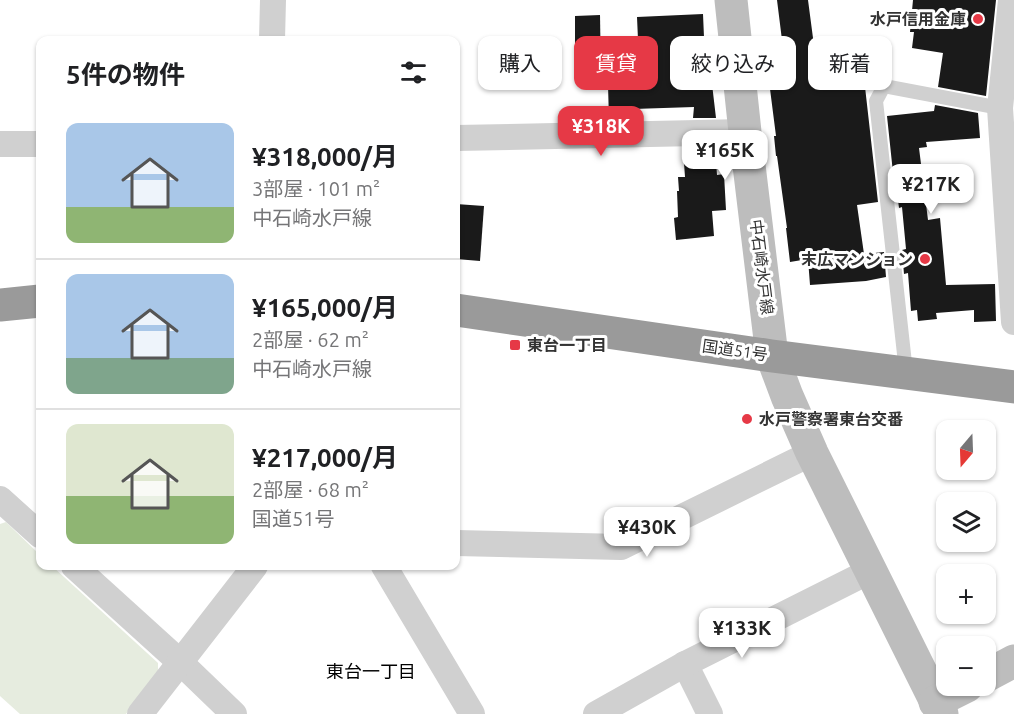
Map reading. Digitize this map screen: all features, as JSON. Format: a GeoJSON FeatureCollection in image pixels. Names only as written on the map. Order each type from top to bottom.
{"type":"FeatureCollection","features":[{"type":"Feature","properties":{"kind":"highway"},"geometry":{"type":"LineString","coordinates":[[0,305],[36,301]]}},
{"type":"Feature","properties":{"kind":"highway","name":"国道51号"},"geometry":{"type":"LineString","coordinates":[[460,311],[772,356],[1014,387]]}},
{"type":"Feature","properties":{"kind":"street"},"geometry":{"type":"LineString","coordinates":[[272,36],[273,0]]}},
{"type":"Feature","properties":{"kind":"street","name":"中石崎水戸線"},"geometry":{"type":"LineString","coordinates":[[731,0],[772,356],[812,453],[938,708]]}},
{"type":"Feature","properties":{"kind":"street"},"geometry":{"type":"LineString","coordinates":[[1011,0],[1007,110],[1014,322]]}},
{"type":"Feature","properties":{"kind":"street"},"geometry":{"type":"LineString","coordinates":[[460,138],[745,132]]}},
{"type":"Feature","properties":{"kind":"street"},"geometry":{"type":"LineString","coordinates":[[0,144],[36,144]]}},
{"type":"Feature","properties":{"kind":"street"},"geometry":{"type":"LineString","coordinates":[[460,543],[621,547],[812,453]]}},
{"type":"Feature","properties":{"kind":"street"},"geometry":{"type":"LineString","coordinates":[[0,499],[36,531]]}},
{"type":"Feature","properties":{"kind":"street"},"geometry":{"type":"LineString","coordinates":[[78,570],[234,714]]}},
{"type":"Feature","properties":{"kind":"street"},"geometry":{"type":"LineString","coordinates":[[140,714],[252,570]]}},
{"type":"Feature","properties":{"kind":"street"},"geometry":{"type":"LineString","coordinates":[[386,570],[472,714]]}},
{"type":"Feature","properties":{"kind":"street"},"geometry":{"type":"LineString","coordinates":[[596,714],[685,664],[870,571]]}},
{"type":"Feature","properties":{"kind":"street"},"geometry":{"type":"LineString","coordinates":[[996,671],[1014,661]]}},
{"type":"Feature","properties":{"kind":"street"},"geometry":{"type":"LineString","coordinates":[[685,664],[710,714]]}},
{"type":"Feature","properties":{"kind":"street"},"geometry":{"type":"LineString","coordinates":[[938,708],[954,696]]}},
{"type":"Feature","properties":{"kind":"lane"},"geometry":{"type":"LineString","coordinates":[[906,372],[876,101],[884,86],[1007,110]]}},
{"type":"Feature","properties":{"kind":"shaded area"},"geometry":{"type":"Polygon","coordinates":[[[6,522],[36,551],[36,570],[56,570],[158,663],[158,671],[126,714],[20,714],[0,696],[0,524],[6,522]]]}},
{"type":"Feature","properties":{"kind":"building"},"geometry":{"type":"Polygon","coordinates":[[[777,0],[808,0],[813,36],[808,36],[808,90],[865,90],[878,202],[857,205],[864,254],[884,252],[886,277],[866,281],[810,285],[808,259],[790,262],[770,90],[796,90],[796,36],[782,36],[777,0]]]}},
{"type":"Feature","properties":{"kind":"building"},"geometry":{"type":"Polygon","coordinates":[[[913,0],[996,0],[986,96],[938,87],[943,53],[912,48],[914,32],[910,32],[913,0]]]}},
{"type":"Feature","properties":{"kind":"building"},"geometry":{"type":"Polygon","coordinates":[[[703,14],[704,36],[670,36],[670,90],[713,90],[716,118],[693,118],[694,107],[633,109],[633,119],[609,120],[608,90],[658,90],[658,36],[638,36],[637,17],[703,14]]]}},
{"type":"Feature","properties":{"kind":"building"},"geometry":{"type":"Polygon","coordinates":[[[600,15],[600,36],[575,36],[575,16],[600,15]]]}},
{"type":"Feature","properties":{"kind":"building"},"geometry":{"type":"Polygon","coordinates":[[[935,105],[978,113],[980,138],[926,142],[927,147],[919,148],[928,220],[940,218],[946,285],[995,284],[996,321],[974,322],[974,310],[936,313],[937,319],[918,321],[917,310],[911,311],[908,273],[904,274],[902,250],[906,249],[902,207],[899,208],[898,200],[896,201],[887,116],[934,111],[935,105]]]}},
{"type":"Feature","properties":{"kind":"building"},"geometry":{"type":"Polygon","coordinates":[[[715,148],[717,175],[724,174],[726,210],[712,211],[714,236],[676,240],[674,218],[678,217],[678,177],[685,177],[683,149],[715,148]]]}},
{"type":"Feature","properties":{"kind":"building"},"geometry":{"type":"Polygon","coordinates":[[[460,204],[484,206],[480,261],[460,259],[460,204]]]}},
{"type":"Feature","properties":{"kind":"place","name":"水戸信用金庫"},"geometry":{"type":"Point","coordinates":[978,19]}},
{"type":"Feature","properties":{"kind":"place","name":"末広マンション"},"geometry":{"type":"Point","coordinates":[925,259]}},
{"type":"Feature","properties":{"kind":"place","name":"東台一丁目"},"geometry":{"type":"Point","coordinates":[515,345]}},
{"type":"Feature","properties":{"kind":"place","name":"水戸警察署東台交番"},"geometry":{"type":"Point","coordinates":[747,419]}},
{"type":"Feature","properties":{"kind":"district","name":"東台一丁目"},"geometry":{"type":"Point","coordinates":[371,672]}}]}
